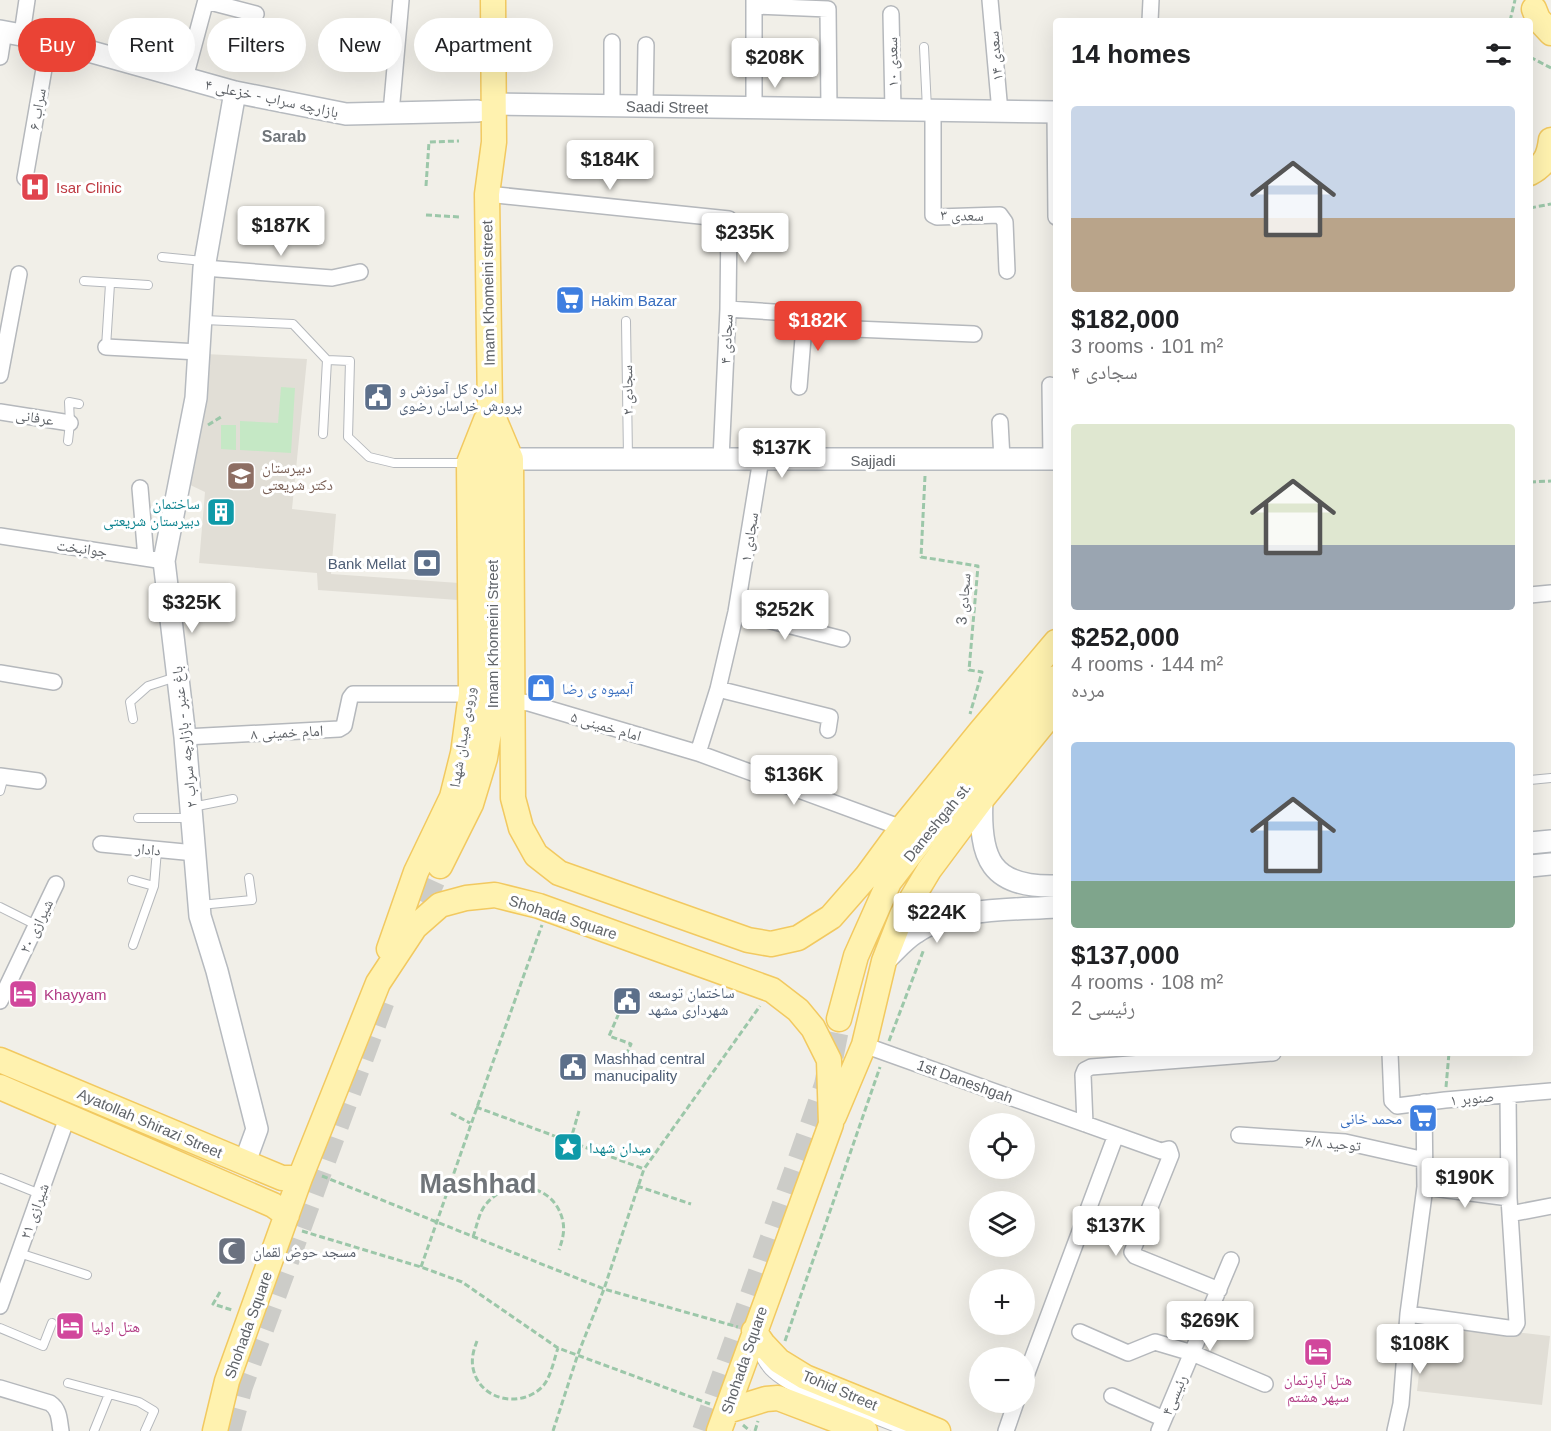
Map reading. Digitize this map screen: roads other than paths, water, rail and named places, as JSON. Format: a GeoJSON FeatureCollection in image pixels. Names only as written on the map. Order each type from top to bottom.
{"type":"FeatureCollection","features":[{"type":"Feature","properties":{"kind":"main road","name":"Imam Khomeini street"},"geometry":{"type":"LineString","coordinates":[[477,0],[486,107],[494,142],[487,194],[490,462]]}},
{"type":"Feature","properties":{"kind":"main road","name":"Imam Khomeini street"},"geometry":{"type":"LineString","coordinates":[[486,107],[493,0]]}},
{"type":"Feature","properties":{"kind":"main road"},"geometry":{"type":"LineString","coordinates":[[1529,9],[1551,33]]}},
{"type":"Feature","properties":{"kind":"main road"},"geometry":{"type":"LineString","coordinates":[[1533,172],[1537,170],[1550,150]]}},
{"type":"Feature","properties":{"kind":"main road"},"geometry":{"type":"LineString","coordinates":[[490,462],[514,701],[513,798],[522,828],[536,855],[559,873],[748,940],[771,944],[798,938],[819,927],[831,917],[1053,646]]}},
{"type":"Feature","properties":{"kind":"main road","name":"ورودی میدان شهدا"},"geometry":{"type":"LineString","coordinates":[[378,983],[416,872],[452,797],[463,753],[471,694],[490,462]]}},
{"type":"Feature","properties":{"kind":"main road","name":"Imam Khomeini Street"},"geometry":{"type":"LineString","coordinates":[[440,866],[471,804],[485,758],[494,701],[490,462]]}},
{"type":"Feature","properties":{"kind":"main road","name":"Daneshgah st."},"geometry":{"type":"LineString","coordinates":[[839,1019],[856,956],[889,882],[1053,682]]}},
{"type":"Feature","properties":{"kind":"main road"},"geometry":{"type":"LineString","coordinates":[[831,1124],[874,1049],[884,961],[902,915],[929,870],[982,799],[1053,712]]}},
{"type":"Feature","properties":{"kind":"main road","name":"Shohada Square"},"geometry":{"type":"LineString","coordinates":[[215,1431],[227,1381],[285,1220],[294,1182],[378,983],[415,927],[440,905],[466,898],[495,895],[548,909],[772,990],[798,1010],[813,1028],[829,1060],[831,1124],[723,1421]]}},
{"type":"Feature","properties":{"kind":"main road","name":"Ayatollah Shirazi Street"},"geometry":{"type":"LineString","coordinates":[[0,1060],[294,1182]]}},
{"type":"Feature","properties":{"kind":"main road","name":"Ayatollah Shirazi Street"},"geometry":{"type":"LineString","coordinates":[[0,1087],[273,1205],[285,1220]]}},
{"type":"Feature","properties":{"kind":"main road","name":"Tohid Street"},"geometry":{"type":"LineString","coordinates":[[754,1331],[779,1361],[805,1377],[938,1431]]}},
{"type":"Feature","properties":{"kind":"main road","name":"Tohid Street"},"geometry":{"type":"LineString","coordinates":[[723,1421],[766,1399],[778,1398],[860,1429]]}},
{"type":"Feature","properties":{"kind":"street"},"geometry":{"type":"LineString","coordinates":[[0,57],[9,32],[27,0]]}},
{"type":"Feature","properties":{"kind":"street"},"geometry":{"type":"LineString","coordinates":[[185,78],[206,0],[256,14]]}},
{"type":"Feature","properties":{"kind":"street"},"geometry":{"type":"LineString","coordinates":[[391,113],[401,0]]}},
{"type":"Feature","properties":{"kind":"street","name":"سعدی ۱۴"},"geometry":{"type":"LineString","coordinates":[[990,0],[1000,112]]}},
{"type":"Feature","properties":{"kind":"street"},"geometry":{"type":"LineString","coordinates":[[1150,18],[1151,0]]}},
{"type":"Feature","properties":{"kind":"street"},"geometry":{"type":"LineString","coordinates":[[754,108],[754,3],[808,4],[828,9],[829,109]]}},
{"type":"Feature","properties":{"kind":"street","name":"سعدی ۱۰"},"geometry":{"type":"LineString","coordinates":[[891,14],[893,110]]}},
{"type":"Feature","properties":{"kind":"street"},"geometry":{"type":"LineString","coordinates":[[612,42],[612,106]]}},
{"type":"Feature","properties":{"kind":"street"},"geometry":{"type":"LineString","coordinates":[[645,106],[646,45]]}},
{"type":"Feature","properties":{"kind":"street","name":"بازارچه سراب - خزعلی ۴"},"geometry":{"type":"LineString","coordinates":[[96,53],[235,92],[346,114],[486,107]]}},
{"type":"Feature","properties":{"kind":"street","name":"سراب ۶"},"geometry":{"type":"LineString","coordinates":[[25,178],[43,72]]}},
{"type":"Feature","properties":{"kind":"street","name":"باغ عنبر - بازارچه سراب ۲"},"geometry":{"type":"LineString","coordinates":[[235,92],[204,264],[196,398],[155,559],[178,677],[200,916],[217,971],[257,1129],[245,1162]]}},
{"type":"Feature","properties":{"kind":"street","name":"Saadi Street"},"geometry":{"type":"LineString","coordinates":[[486,107],[645,106],[1053,112]]}},
{"type":"Feature","properties":{"kind":"street","name":"سعدی ۳"},"geometry":{"type":"LineString","coordinates":[[930,110],[933,215],[936,217],[1000,215],[1005,222],[1007,271]]}},
{"type":"Feature","properties":{"kind":"street","name":"سجادی ۴"},"geometry":{"type":"LineString","coordinates":[[487,194],[729,219],[728,309],[721,459]]}},
{"type":"Feature","properties":{"kind":"street"},"geometry":{"type":"LineString","coordinates":[[204,264],[332,278],[360,272]]}},
{"type":"Feature","properties":{"kind":"street"},"geometry":{"type":"LineString","coordinates":[[0,375],[19,274]]}},
{"type":"Feature","properties":{"kind":"street"},"geometry":{"type":"LineString","coordinates":[[728,309],[805,314],[855,329],[974,334]]}},
{"type":"Feature","properties":{"kind":"street"},"geometry":{"type":"LineString","coordinates":[[798,387],[805,314]]}},
{"type":"Feature","properties":{"kind":"street"},"geometry":{"type":"LineString","coordinates":[[106,347],[199,352]]}},
{"type":"Feature","properties":{"kind":"street"},"geometry":{"type":"LineString","coordinates":[[1050,385],[1053,440]]}},
{"type":"Feature","properties":{"kind":"street","name":"عرفانی"},"geometry":{"type":"LineString","coordinates":[[0,412],[70,423]]}},
{"type":"Feature","properties":{"kind":"street"},"geometry":{"type":"LineString","coordinates":[[1000,422],[1002,459]]}},
{"type":"Feature","properties":{"kind":"street","name":"Sajjadi"},"geometry":{"type":"LineString","coordinates":[[490,462],[628,459],[1053,459]]}},
{"type":"Feature","properties":{"kind":"street","name":"سجادی ۱"},"geometry":{"type":"LineString","coordinates":[[698,753],[718,688],[736,612],[761,459]]}},
{"type":"Feature","properties":{"kind":"street"},"geometry":{"type":"LineString","coordinates":[[140,488],[155,559]]}},
{"type":"Feature","properties":{"kind":"street","name":"جوانبخت"},"geometry":{"type":"LineString","coordinates":[[0,536],[155,559]]}},
{"type":"Feature","properties":{"kind":"street"},"geometry":{"type":"LineString","coordinates":[[1533,595],[1551,593]]}},
{"type":"Feature","properties":{"kind":"street"},"geometry":{"type":"LineString","coordinates":[[736,612],[842,639]]}},
{"type":"Feature","properties":{"kind":"street"},"geometry":{"type":"LineString","coordinates":[[0,673],[54,682]]}},
{"type":"Feature","properties":{"kind":"street"},"geometry":{"type":"LineString","coordinates":[[718,688],[830,717],[828,730]]}},
{"type":"Feature","properties":{"kind":"street","name":"امام خمینی ۸"},"geometry":{"type":"LineString","coordinates":[[185,737],[339,729],[344,726],[350,698],[353,694],[471,694]]}},
{"type":"Feature","properties":{"kind":"street","name":"امام خمینی ۵"},"geometry":{"type":"LineString","coordinates":[[514,701],[529,703],[698,753],[902,828]]}},
{"type":"Feature","properties":{"kind":"street"},"geometry":{"type":"LineString","coordinates":[[1,781],[38,781]]}},
{"type":"Feature","properties":{"kind":"street"},"geometry":{"type":"LineString","coordinates":[[982,799],[981,835],[983,847],[992,866],[1004,876],[1018,883],[1053,886]]}},
{"type":"Feature","properties":{"kind":"street"},"geometry":{"type":"LineString","coordinates":[[1533,843],[1551,841]]}},
{"type":"Feature","properties":{"kind":"street","name":"دادار"},"geometry":{"type":"LineString","coordinates":[[100,844],[195,853]]}},
{"type":"Feature","properties":{"kind":"street"},"geometry":{"type":"LineString","coordinates":[[1533,866],[1551,864]]}},
{"type":"Feature","properties":{"kind":"street","name":"شیرازی ۲۰"},"geometry":{"type":"LineString","coordinates":[[0,1000],[56,884]]}},
{"type":"Feature","properties":{"kind":"street"},"geometry":{"type":"LineString","coordinates":[[884,961],[915,933],[944,919],[983,912],[1053,907]]}},
{"type":"Feature","properties":{"kind":"street","name":"1st Daneshgah"},"geometry":{"type":"LineString","coordinates":[[874,1049],[1161,1151],[1169,1149],[1171,1155],[1132,1252],[1135,1256],[1219,1290]]}},
{"type":"Feature","properties":{"kind":"street"},"geometry":{"type":"LineString","coordinates":[[1086,1124],[1084,1070],[1091,1067],[1194,1060],[1199,1056]]}},
{"type":"Feature","properties":{"kind":"street","name":"صنوبر ۱"},"geometry":{"type":"LineString","coordinates":[[1390,1056],[1394,1104],[1397,1106],[1551,1091]]}},
{"type":"Feature","properties":{"kind":"street"},"geometry":{"type":"LineString","coordinates":[[1408,1314],[1514,1328],[1516,1323],[1509,1198],[1508,1095]]}},
{"type":"Feature","properties":{"kind":"street"},"geometry":{"type":"LineString","coordinates":[[1395,1431],[1401,1404],[1408,1314],[1425,1187],[1424,1102]]}},
{"type":"Feature","properties":{"kind":"street","name":"شیرازی ۲۱"},"geometry":{"type":"LineString","coordinates":[[0,1306],[68,1115]]}},
{"type":"Feature","properties":{"kind":"street"},"geometry":{"type":"LineString","coordinates":[[1035,1352],[1116,1135]]}},
{"type":"Feature","properties":{"kind":"street","name":"توحید ۶/۸"},"geometry":{"type":"LineString","coordinates":[[1239,1135],[1346,1142],[1425,1160]]}},
{"type":"Feature","properties":{"kind":"street"},"geometry":{"type":"LineString","coordinates":[[1425,1187],[1509,1198]]}},
{"type":"Feature","properties":{"kind":"street"},"geometry":{"type":"LineString","coordinates":[[1510,1214],[1551,1206]]}},
{"type":"Feature","properties":{"kind":"street","name":"رئیسی۴"},"geometry":{"type":"LineString","coordinates":[[1161,1425],[1231,1260]]}},
{"type":"Feature","properties":{"kind":"street"},"geometry":{"type":"LineString","coordinates":[[1080,1332],[1128,1353],[1155,1342],[1192,1353],[1265,1384]]}},
{"type":"Feature","properties":{"kind":"street"},"geometry":{"type":"LineString","coordinates":[[0,1388],[56,1408],[61,1431]]}},
{"type":"Feature","properties":{"kind":"street"},"geometry":{"type":"LineString","coordinates":[[1112,1396],[1161,1425]]}},
{"type":"Feature","properties":{"kind":"street"},"geometry":{"type":"LineString","coordinates":[[1006,1431],[1012,1413]]}},
{"type":"Feature","properties":{"kind":"lane"},"geometry":{"type":"LineString","coordinates":[[924,47],[930,110]]}},
{"type":"Feature","properties":{"kind":"lane"},"geometry":{"type":"LineString","coordinates":[[162,257],[204,264]]}},
{"type":"Feature","properties":{"kind":"lane"},"geometry":{"type":"LineString","coordinates":[[84,281],[148,285]]}},
{"type":"Feature","properties":{"kind":"lane"},"geometry":{"type":"LineString","coordinates":[[106,347],[110,284]]}},
{"type":"Feature","properties":{"kind":"lane"},"geometry":{"type":"LineString","coordinates":[[201,319],[293,324],[327,360],[350,361],[348,437],[369,457],[394,463],[490,462]]}},
{"type":"Feature","properties":{"kind":"lane","name":"سجادی ۲"},"geometry":{"type":"LineString","coordinates":[[626,321],[628,459]]}},
{"type":"Feature","properties":{"kind":"lane"},"geometry":{"type":"LineString","coordinates":[[323,434],[327,360]]}},
{"type":"Feature","properties":{"kind":"lane"},"geometry":{"type":"LineString","coordinates":[[68,441],[69,402],[79,404]]}},
{"type":"Feature","properties":{"kind":"lane"},"geometry":{"type":"LineString","coordinates":[[133,719],[130,702],[148,686],[178,677]]}},
{"type":"Feature","properties":{"kind":"lane"},"geometry":{"type":"LineString","coordinates":[[1533,780],[1551,778]]}},
{"type":"Feature","properties":{"kind":"lane"},"geometry":{"type":"LineString","coordinates":[[138,818],[191,813],[233,799]]}},
{"type":"Feature","properties":{"kind":"lane"},"geometry":{"type":"LineString","coordinates":[[132,945],[154,886],[157,850]]}},
{"type":"Feature","properties":{"kind":"lane"},"geometry":{"type":"LineString","coordinates":[[199,905],[252,900],[249,878]]}},
{"type":"Feature","properties":{"kind":"lane"},"geometry":{"type":"LineString","coordinates":[[132,880],[154,886]]}},
{"type":"Feature","properties":{"kind":"lane"},"geometry":{"type":"LineString","coordinates":[[0,907],[36,925]]}},
{"type":"Feature","properties":{"kind":"lane"},"geometry":{"type":"LineString","coordinates":[[0,1178],[40,1194]]}},
{"type":"Feature","properties":{"kind":"lane"},"geometry":{"type":"LineString","coordinates":[[268,1182],[294,1182]]}},
{"type":"Feature","properties":{"kind":"lane"},"geometry":{"type":"LineString","coordinates":[[19,1253],[87,1275]]}},
{"type":"Feature","properties":{"kind":"lane"},"geometry":{"type":"LineString","coordinates":[[0,1328],[43,1346],[52,1323]]}},
{"type":"Feature","properties":{"kind":"lane"},"geometry":{"type":"LineString","coordinates":[[754,1331],[761,1362],[779,1381],[904,1431]]}},
{"type":"Feature","properties":{"kind":"lane"},"geometry":{"type":"LineString","coordinates":[[68,1383],[139,1402],[154,1411],[146,1431]]}},
{"type":"Feature","properties":{"kind":"lane"},"geometry":{"type":"LineString","coordinates":[[94,1431],[109,1394]]}},
{"type":"Feature","properties":{"kind":"tunnel"},"geometry":{"type":"LineString","coordinates":[[408,935],[440,866]]}},
{"type":"Feature","properties":{"kind":"tunnel"},"geometry":{"type":"LineString","coordinates":[[229,1431],[241,1386],[385,995]]}},
{"type":"Feature","properties":{"kind":"tunnel"},"geometry":{"type":"LineString","coordinates":[[704,1431],[826,1085],[839,1019]]}},
{"type":"Feature","properties":{"kind":"place","name":"Isar Clinic"},"geometry":{"type":"Point","coordinates":[35,187]}},
{"type":"Feature","properties":{"kind":"place","name":"Hakim Bazar"},"geometry":{"type":"Point","coordinates":[570,300]}},
{"type":"Feature","properties":{"kind":"place","name":"اداره کل آموزش و پرورش خراسان رضوی"},"geometry":{"type":"Point","coordinates":[378,397]}},
{"type":"Feature","properties":{"kind":"place","name":"دبیرستان دکتر شریعتی"},"geometry":{"type":"Point","coordinates":[241,476]}},
{"type":"Feature","properties":{"kind":"place","name":"ساختمان دبیرستان شریعتی"},"geometry":{"type":"Point","coordinates":[221,512]}},
{"type":"Feature","properties":{"kind":"place","name":"Bank Mellat"},"geometry":{"type":"Point","coordinates":[427,563]}},
{"type":"Feature","properties":{"kind":"place","name":"آبمیوه ی رضا"},"geometry":{"type":"Point","coordinates":[541,688]}},
{"type":"Feature","properties":{"kind":"place","name":"Khayyam"},"geometry":{"type":"Point","coordinates":[23,994]}},
{"type":"Feature","properties":{"kind":"place","name":"ساختمان توسعه شهرداری مشهد"},"geometry":{"type":"Point","coordinates":[627,1001]}},
{"type":"Feature","properties":{"kind":"place","name":"Mashhad central manucipality"},"geometry":{"type":"Point","coordinates":[573,1067]}},
{"type":"Feature","properties":{"kind":"place","name":"محمد خانی"},"geometry":{"type":"Point","coordinates":[1423,1118]}},
{"type":"Feature","properties":{"kind":"place","name":"میدان شهدا"},"geometry":{"type":"Point","coordinates":[568,1147]}},
{"type":"Feature","properties":{"kind":"place","name":"مسجد حوض لقمان"},"geometry":{"type":"Point","coordinates":[232,1251]}},
{"type":"Feature","properties":{"kind":"place","name":"هتل اولیا"},"geometry":{"type":"Point","coordinates":[70,1326]}},
{"type":"Feature","properties":{"kind":"place","name":"هتل آپارتمان سپهر هشتم"},"geometry":{"type":"Point","coordinates":[1318,1352]}},
{"type":"Feature","properties":{"kind":"district","name":"Sarab"},"geometry":{"type":"Point","coordinates":[284,136]}},
{"type":"Feature","properties":{"kind":"district","name":"Mashhad"},"geometry":{"type":"Point","coordinates":[478,1184]}}]}
